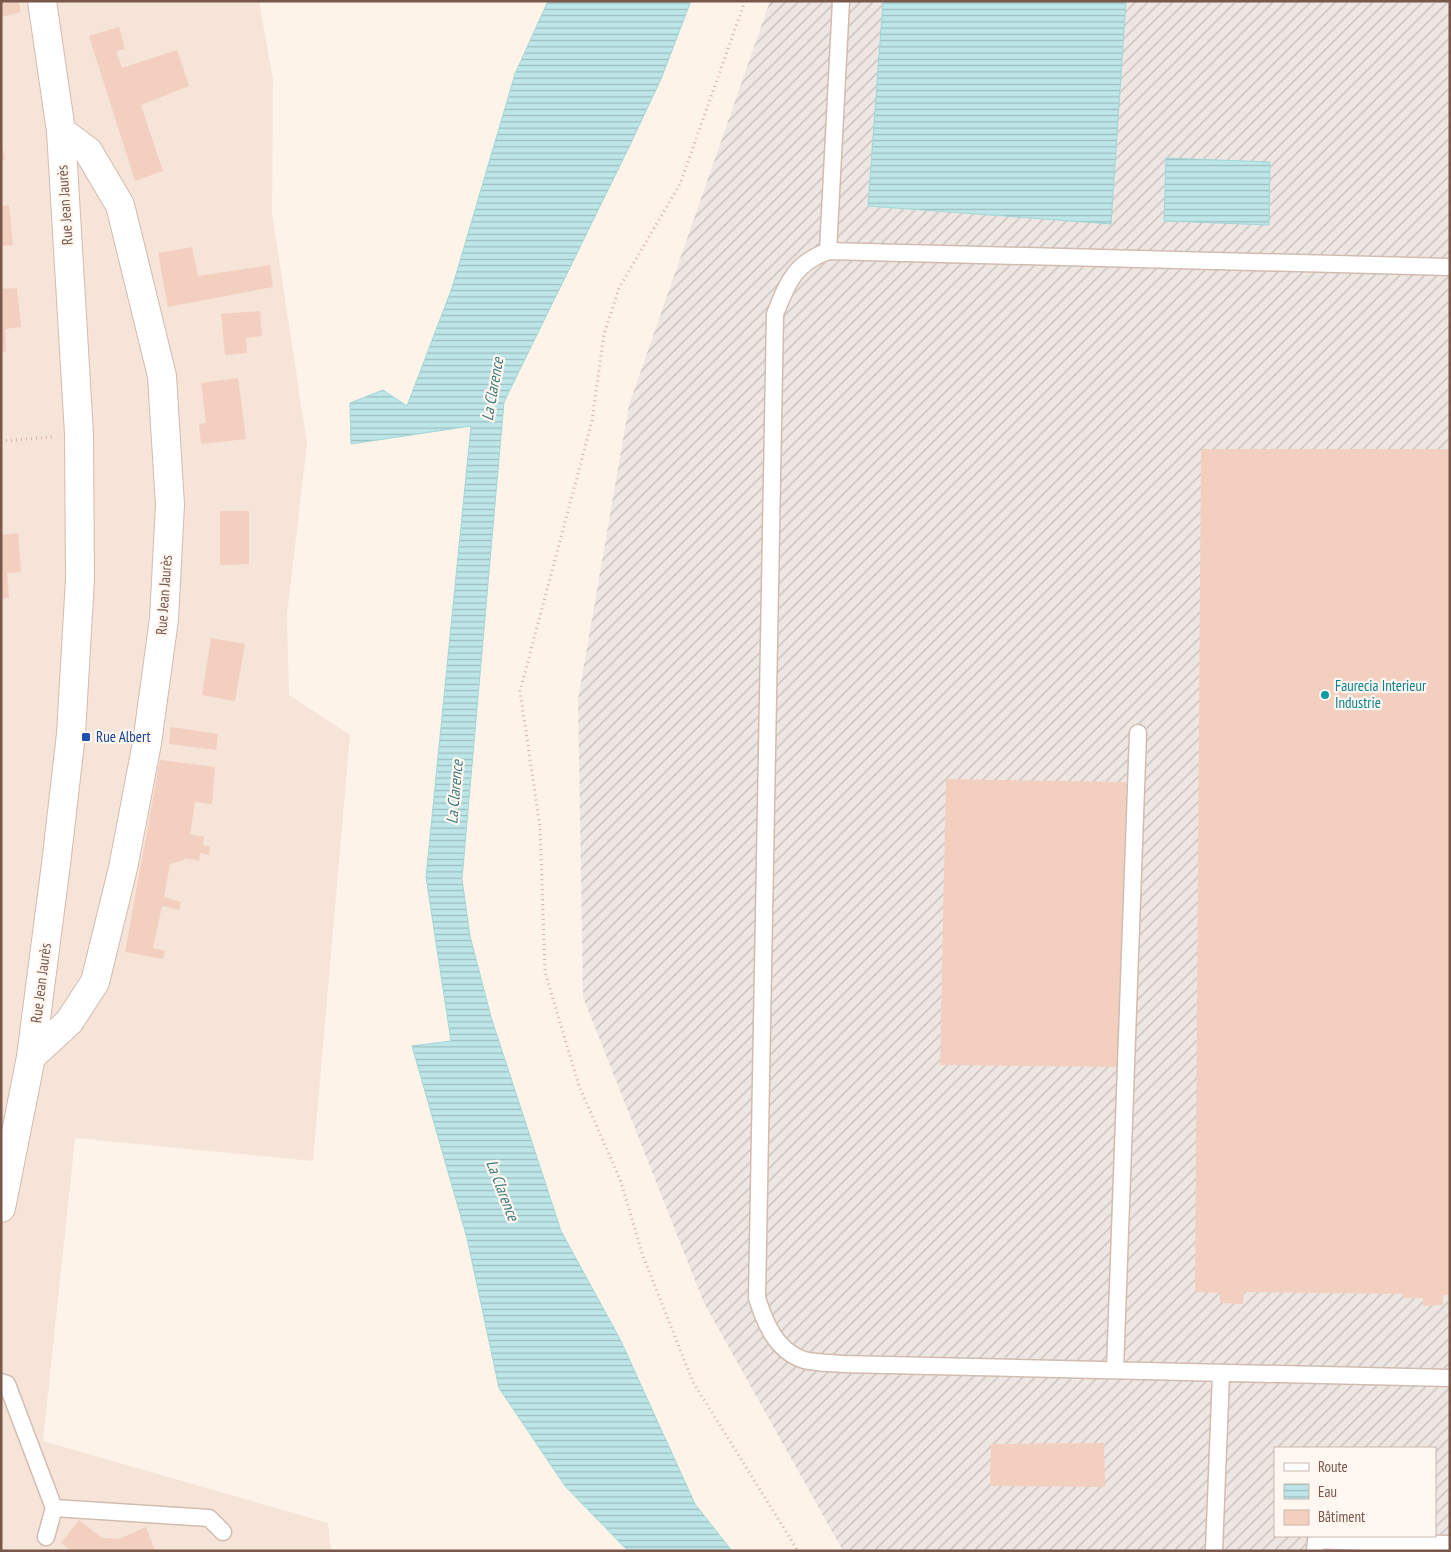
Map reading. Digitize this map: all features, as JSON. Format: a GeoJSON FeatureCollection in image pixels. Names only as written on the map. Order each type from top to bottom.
{"type":"FeatureCollection","features":[{"type":"Feature","properties":{"kind":"main road","name":"Rue Jean Jaurès"},"geometry":{"type":"LineString","coordinates":[[1,1208],[31,1057],[71,734],[80,578],[80,434],[61,130],[42,1]]}},
{"type":"Feature","properties":{"kind":"main road","name":"Rue Jean Jaurès"},"geometry":{"type":"LineString","coordinates":[[31,1057],[69,1022],[94,982],[122,868],[147,743],[164,619],[170,505],[162,376],[120,205],[88,150],[61,130]]}},
{"type":"Feature","properties":{"kind":"lane"},"geometry":{"type":"LineString","coordinates":[[828,251],[841,1]]}},
{"type":"Feature","properties":{"kind":"lane"},"geometry":{"type":"LineString","coordinates":[[1450,267],[828,251],[809,258],[788,282],[776,314],[757,1298],[767,1328],[783,1347],[804,1360],[843,1364],[1450,1378]]}},
{"type":"Feature","properties":{"kind":"lane"},"geometry":{"type":"LineString","coordinates":[[1115,1370],[1138,733]]}},
{"type":"Feature","properties":{"kind":"lane"},"geometry":{"type":"LineString","coordinates":[[1214,1551],[1221,1374]]}},
{"type":"Feature","properties":{"kind":"lane"},"geometry":{"type":"LineString","coordinates":[[1,1382],[7,1384],[54,1508],[46,1537]]}},
{"type":"Feature","properties":{"kind":"lane"},"geometry":{"type":"LineString","coordinates":[[54,1508],[209,1518],[223,1532]]}},
{"type":"Feature","properties":{"kind":"lane"},"geometry":{"type":"LineString","coordinates":[[1315,1551],[1316,1540],[1385,1547],[1450,1544]]}},
{"type":"Feature","properties":{"kind":"path"},"geometry":{"type":"LineString","coordinates":[[745,1],[680,184],[619,288],[604,334],[592,421],[520,692],[540,827],[545,972],[580,1086],[620,1179],[643,1256],[693,1382],[798,1551]]}},
{"type":"Feature","properties":{"kind":"path"},"geometry":{"type":"LineString","coordinates":[[1,441],[56,437]]}},
{"type":"Feature","properties":{"kind":"shaded area"},"geometry":{"type":"Polygon","coordinates":[[[1,1],[259,1],[273,80],[272,213],[307,444],[287,614],[289,695],[350,735],[313,1161],[75,1138],[43,1441],[328,1523],[331,1551],[1,1551],[1,1]]]}},
{"type":"Feature","properties":{"kind":"shaded area"},"geometry":{"type":"Polygon","coordinates":[[[770,1],[1450,1],[1450,1551],[843,1551],[704,1303],[583,997],[578,700],[629,405],[770,1]]]}},
{"type":"Feature","properties":{"kind":"water","name":"La Clarence"},"geometry":{"type":"Polygon","coordinates":[[[548,1],[691,1],[661,79],[504,402],[462,879],[470,936],[491,1017],[561,1231],[620,1339],[695,1504],[732,1551],[628,1551],[565,1486],[499,1388],[467,1238],[412,1046],[451,1041],[426,877],[471,426],[351,444],[350,403],[383,390],[407,406],[452,288],[515,74],[548,1]]]}},
{"type":"Feature","properties":{"kind":"water"},"geometry":{"type":"Polygon","coordinates":[[[883,1],[1126,1],[1111,224],[868,206],[883,1]]]}},
{"type":"Feature","properties":{"kind":"water"},"geometry":{"type":"Polygon","coordinates":[[[1166,158],[1270,162],[1269,225],[1164,221],[1166,158]]]}},
{"type":"Feature","properties":{"kind":"building"},"geometry":{"type":"Polygon","coordinates":[[[1,1],[18,1],[21,12],[1,17],[1,1]]]}},
{"type":"Feature","properties":{"kind":"building"},"geometry":{"type":"Polygon","coordinates":[[[119,27],[125,49],[116,51],[122,68],[177,50],[189,86],[141,105],[163,171],[135,181],[89,36],[119,27]]]}},
{"type":"Feature","properties":{"kind":"building"},"geometry":{"type":"Polygon","coordinates":[[[1,139],[5,160],[1,160],[1,139]]]}},
{"type":"Feature","properties":{"kind":"building"},"geometry":{"type":"Polygon","coordinates":[[[9,205],[13,245],[1,246],[1,206],[9,205]]]}},
{"type":"Feature","properties":{"kind":"building"},"geometry":{"type":"Polygon","coordinates":[[[192,247],[198,276],[270,265],[273,287],[168,307],[158,253],[192,247]]]}},
{"type":"Feature","properties":{"kind":"building"},"geometry":{"type":"Polygon","coordinates":[[[17,288],[21,327],[5,329],[6,352],[1,352],[1,289],[17,288]]]}},
{"type":"Feature","properties":{"kind":"building"},"geometry":{"type":"Polygon","coordinates":[[[260,311],[262,336],[246,338],[247,353],[225,355],[221,314],[260,311]]]}},
{"type":"Feature","properties":{"kind":"building"},"geometry":{"type":"Polygon","coordinates":[[[238,378],[246,439],[201,444],[199,424],[206,423],[201,383],[238,378]]]}},
{"type":"Feature","properties":{"kind":"building","name":"Faurecia Interieur Industrie"},"geometry":{"type":"Polygon","coordinates":[[[1201,449],[1450,449],[1450,1295],[1443,1295],[1443,1305],[1423,1306],[1423,1298],[1403,1298],[1403,1294],[1244,1292],[1243,1304],[1220,1303],[1220,1293],[1195,1292],[1201,449]]]}},
{"type":"Feature","properties":{"kind":"building"},"geometry":{"type":"Polygon","coordinates":[[[220,511],[249,511],[249,564],[220,565],[220,511]]]}},
{"type":"Feature","properties":{"kind":"building"},"geometry":{"type":"Polygon","coordinates":[[[1,525],[3,535],[18,533],[21,572],[7,573],[9,598],[1,599],[1,525]]]}},
{"type":"Feature","properties":{"kind":"building"},"geometry":{"type":"Polygon","coordinates":[[[211,638],[245,644],[235,701],[202,695],[211,638]]]}},
{"type":"Feature","properties":{"kind":"building"},"geometry":{"type":"Polygon","coordinates":[[[171,727],[218,734],[216,750],[169,744],[171,727]]]}},
{"type":"Feature","properties":{"kind":"building"},"geometry":{"type":"Polygon","coordinates":[[[160,760],[215,767],[212,804],[195,802],[190,834],[204,837],[203,845],[210,847],[209,855],[200,853],[199,861],[185,858],[170,864],[164,897],[181,902],[179,910],[162,906],[153,948],[165,951],[163,959],[125,952],[160,760]]]}},
{"type":"Feature","properties":{"kind":"building"},"geometry":{"type":"Polygon","coordinates":[[[946,779],[1126,782],[1121,1067],[940,1065],[946,779]]]}},
{"type":"Feature","properties":{"kind":"building"},"geometry":{"type":"Polygon","coordinates":[[[1104,1443],[1105,1487],[990,1486],[991,1444],[1104,1443]]]}},
{"type":"Feature","properties":{"kind":"building"},"geometry":{"type":"Polygon","coordinates":[[[79,1520],[102,1538],[119,1539],[146,1527],[155,1551],[71,1551],[61,1543],[79,1520]]]}},
{"type":"Feature","properties":{"kind":"place","name":"Faurecia Interieur Industrie"},"geometry":{"type":"Point","coordinates":[1325,695]}},
{"type":"Feature","properties":{"kind":"place","name":"Rue Albert"},"geometry":{"type":"Point","coordinates":[86,737]}}]}
